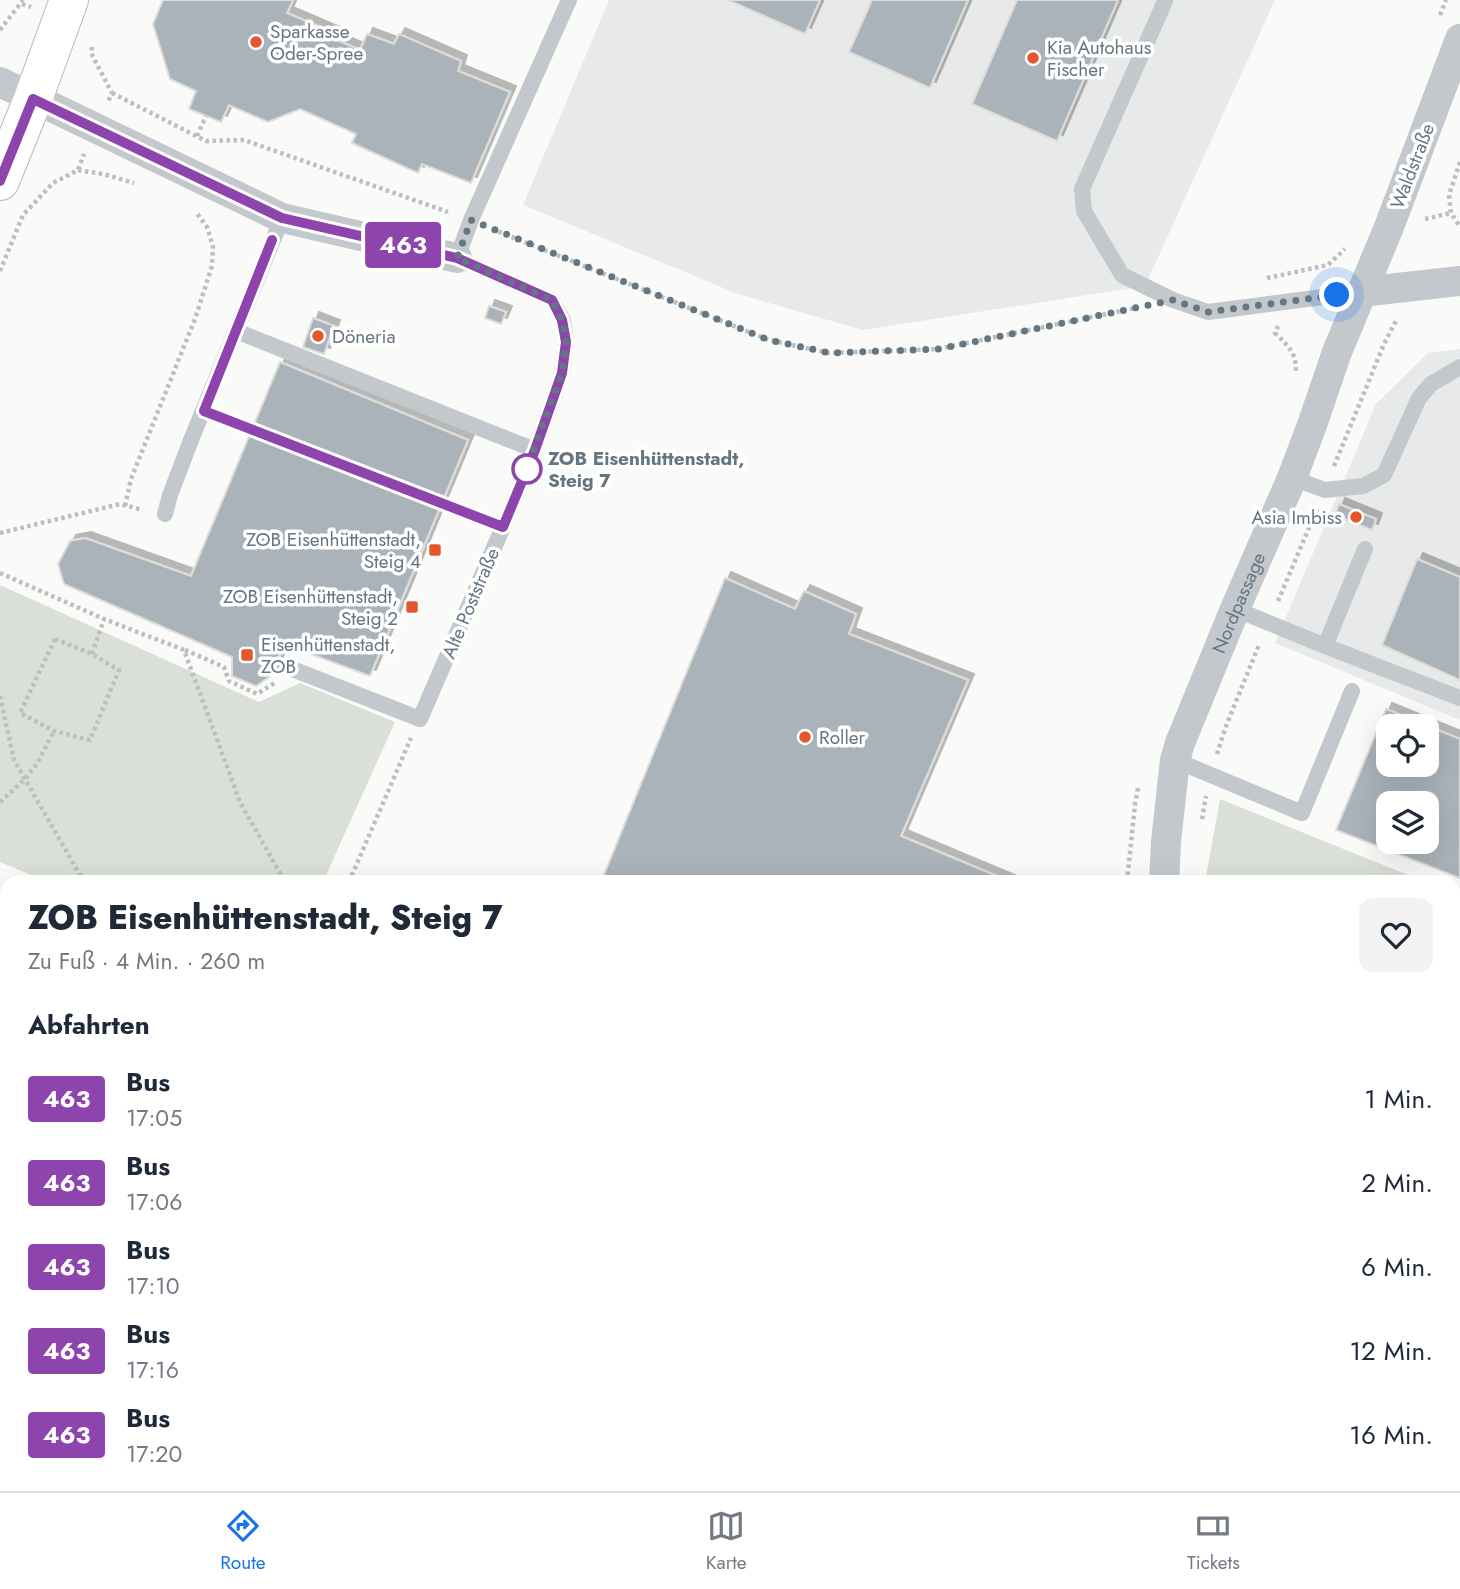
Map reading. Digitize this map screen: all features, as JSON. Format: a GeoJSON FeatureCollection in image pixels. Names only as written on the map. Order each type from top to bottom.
{"type":"FeatureCollection","features":[{"type":"Feature","properties":{"kind":"main road"},"geometry":{"type":"LineString","coordinates":[[0,180],[16,91],[69,0]]}},
{"type":"Feature","properties":{"kind":"street","name":"Waldstraße"},"geometry":{"type":"LineString","coordinates":[[1361,292],[1460,39]]}},
{"type":"Feature","properties":{"kind":"street","name":"Alte Poststraße"},"geometry":{"type":"LineString","coordinates":[[16,91],[282,218],[457,258]]}},
{"type":"Feature","properties":{"kind":"street"},"geometry":{"type":"LineString","coordinates":[[1361,292],[1460,281]]}},
{"type":"Feature","properties":{"kind":"street","name":"Nordpassage"},"geometry":{"type":"LineString","coordinates":[[1164,875],[1175,760],[1180,743],[1292,478],[1361,292]]}},
{"type":"Feature","properties":{"kind":"lane"},"geometry":{"type":"LineString","coordinates":[[457,258],[471,220],[569,0]]}},
{"type":"Feature","properties":{"kind":"lane"},"geometry":{"type":"LineString","coordinates":[[1165,1],[1082,189],[1084,211],[1122,275],[1173,300],[1208,312],[1361,292]]}},
{"type":"Feature","properties":{"kind":"lane"},"geometry":{"type":"LineString","coordinates":[[164,514],[282,218]]}},
{"type":"Feature","properties":{"kind":"lane","name":"Alte Poststraße"},"geometry":{"type":"LineString","coordinates":[[295,670],[419,719],[535,450],[562,373],[566,342],[562,320],[552,300],[457,258]]}},
{"type":"Feature","properties":{"kind":"lane"},"geometry":{"type":"LineString","coordinates":[[236,331],[535,450]]}},
{"type":"Feature","properties":{"kind":"lane"},"geometry":{"type":"LineString","coordinates":[[1292,478],[1325,490],[1363,486],[1384,475],[1419,398],[1431,384],[1460,366]]}},
{"type":"Feature","properties":{"kind":"lane"},"geometry":{"type":"LineString","coordinates":[[1325,646],[1365,549]]}},
{"type":"Feature","properties":{"kind":"lane"},"geometry":{"type":"LineString","coordinates":[[1235,609],[1460,698]]}},
{"type":"Feature","properties":{"kind":"lane"},"geometry":{"type":"LineString","coordinates":[[1175,760],[1302,813],[1352,691]]}},
{"type":"Feature","properties":{"kind":"path"},"geometry":{"type":"LineString","coordinates":[[0,30],[23,0]]}},
{"type":"Feature","properties":{"kind":"path"},"geometry":{"type":"LineString","coordinates":[[112,93],[206,141],[244,140],[471,220],[769,340],[830,353],[939,349],[1173,300]]}},
{"type":"Feature","properties":{"kind":"path"},"geometry":{"type":"LineString","coordinates":[[197,136],[206,116]]}},
{"type":"Feature","properties":{"kind":"path"},"geometry":{"type":"LineString","coordinates":[[1460,162],[1449,195],[1451,213],[1460,227]]}},
{"type":"Feature","properties":{"kind":"path"},"geometry":{"type":"LineString","coordinates":[[78,170],[137,184]]}},
{"type":"Feature","properties":{"kind":"path"},"geometry":{"type":"LineString","coordinates":[[125,506],[131,479],[195,319],[212,266],[213,247],[207,227],[198,213],[186,207]]}},
{"type":"Feature","properties":{"kind":"path"},"geometry":{"type":"LineString","coordinates":[[1254,281],[1305,268]]}},
{"type":"Feature","properties":{"kind":"path"},"geometry":{"type":"LineString","coordinates":[[1201,828],[1210,775],[1226,726],[1384,344],[1397,318],[1407,313]]}},
{"type":"Feature","properties":{"kind":"path"},"geometry":{"type":"LineString","coordinates":[[0,533],[120,504],[164,514]]}},
{"type":"Feature","properties":{"kind":"path"},"geometry":{"type":"LineString","coordinates":[[0,573],[104,619],[224,667],[229,681],[257,694],[295,670]]}},
{"type":"Feature","properties":{"kind":"path"},"geometry":{"type":"LineString","coordinates":[[92,654],[104,619]]}},
{"type":"Feature","properties":{"kind":"path"},"geometry":{"type":"LineString","coordinates":[[55,639],[92,654],[118,670],[90,740],[54,731],[20,713],[55,639]]}},
{"type":"Feature","properties":{"kind":"path"},"geometry":{"type":"LineString","coordinates":[[184,650],[240,802],[281,875]]}},
{"type":"Feature","properties":{"kind":"path"},"geometry":{"type":"LineString","coordinates":[[0,696],[14,761],[80,875]]}},
{"type":"Feature","properties":{"kind":"path"},"geometry":{"type":"LineString","coordinates":[[0,802],[25,779],[38,762],[54,731]]}},
{"type":"Feature","properties":{"kind":"path"},"geometry":{"type":"LineString","coordinates":[[352,875],[406,751]]}},
{"type":"Feature","properties":{"kind":"shaded area"},"geometry":{"type":"Polygon","coordinates":[[[609,0],[1275,0],[1145,286],[863,330],[738,294],[523,205],[609,0]]]}},
{"type":"Feature","properties":{"kind":"shaded area"},"geometry":{"type":"Polygon","coordinates":[[[1460,349],[1460,720],[1275,643],[1376,404],[1428,353],[1460,349]]]}},
{"type":"Feature","properties":{"kind":"shaded area"},"geometry":{"type":"Polygon","coordinates":[[[0,585],[259,702],[300,683],[395,722],[326,875],[31,875],[0,862],[0,585]]]}},
{"type":"Feature","properties":{"kind":"shaded area"},"geometry":{"type":"Polygon","coordinates":[[[1220,799],[1408,875],[1206,875],[1220,799]]]}},
{"type":"Feature","properties":{"kind":"building"},"geometry":{"type":"Polygon","coordinates":[[[163,0],[293,0],[287,13],[334,33],[332,38],[360,50],[367,34],[394,44],[399,34],[461,61],[458,71],[510,92],[471,183],[422,164],[418,173],[352,143],[356,134],[300,109],[268,122],[229,105],[221,122],[189,109],[196,91],[170,79],[153,24],[163,0]]]}},
{"type":"Feature","properties":{"kind":"building"},"geometry":{"type":"Polygon","coordinates":[[[728,0],[820,0],[805,34],[728,0]]]}},
{"type":"Feature","properties":{"kind":"building"},"geometry":{"type":"Polygon","coordinates":[[[872,0],[968,0],[930,88],[849,52],[872,0]]]}},
{"type":"Feature","properties":{"kind":"building"},"geometry":{"type":"Polygon","coordinates":[[[1017,0],[1118,0],[1057,141],[972,104],[1017,0]]]}},
{"type":"Feature","properties":{"kind":"building"},"geometry":{"type":"Polygon","coordinates":[[[489,306],[506,312],[501,324],[485,318],[489,306]]]}},
{"type":"Feature","properties":{"kind":"building","name":"Döneria"},"geometry":{"type":"Polygon","coordinates":[[[313,318],[334,326],[324,354],[303,347],[313,318]]]}},
{"type":"Feature","properties":{"kind":"building"},"geometry":{"type":"Polygon","coordinates":[[[280,362],[468,440],[370,676],[284,644],[272,675],[256,686],[232,676],[232,657],[64,584],[58,564],[70,541],[85,538],[191,576],[280,362]]]}},
{"type":"Feature","properties":{"kind":"building"},"geometry":{"type":"Polygon","coordinates":[[[1339,504],[1376,519],[1372,530],[1335,515],[1339,504]]]}},
{"type":"Feature","properties":{"kind":"building"},"geometry":{"type":"Polygon","coordinates":[[[1417,559],[1460,577],[1460,680],[1382,645],[1417,559]]]}},
{"type":"Feature","properties":{"kind":"building"},"geometry":{"type":"Polygon","coordinates":[[[725,578],[795,609],[804,591],[856,614],[849,634],[968,680],[901,836],[994,875],[604,875],[725,578]]]}},
{"type":"Feature","properties":{"kind":"building"},"geometry":{"type":"Polygon","coordinates":[[[1386,709],[1398,714],[1384,714],[1386,709]]]}},
{"type":"Feature","properties":{"kind":"building"},"geometry":{"type":"Polygon","coordinates":[[[1439,730],[1460,739],[1460,875],[1452,875],[1398,854],[1439,854],[1439,791],[1376,791],[1376,845],[1336,830],[1376,733],[1376,777],[1439,777],[1439,730]]]}},
{"type":"Feature","properties":{"kind":"bus line","name":"463"},"geometry":{"type":"LineString","coordinates":[[0,181],[33,99],[282,218],[457,258],[552,300],[562,320],[566,342],[562,373],[535,450],[503,527],[204,411],[272,240]]}},
{"type":"Feature","properties":{"kind":"place","name":"Sparkasse Oder-Spree"},"geometry":{"type":"Point","coordinates":[256,42]}},
{"type":"Feature","properties":{"kind":"place","name":"Kia Autohaus Fischer"},"geometry":{"type":"Point","coordinates":[1033,58]}},
{"type":"Feature","properties":{"kind":"place","name":"Döneria"},"geometry":{"type":"Point","coordinates":[318,336]}},
{"type":"Feature","properties":{"kind":"place","name":"ZOB Eisenhüttenstadt, Steig 7"},"geometry":{"type":"Point","coordinates":[527,469]}},
{"type":"Feature","properties":{"kind":"place","name":"Asia Imbiss"},"geometry":{"type":"Point","coordinates":[1356,517]}},
{"type":"Feature","properties":{"kind":"place","name":"ZOB Eisenhüttenstadt, Steig 4"},"geometry":{"type":"Point","coordinates":[435,550]}},
{"type":"Feature","properties":{"kind":"place","name":"ZOB Eisenhüttenstadt, Steig 2"},"geometry":{"type":"Point","coordinates":[412,607]}},
{"type":"Feature","properties":{"kind":"place","name":"Eisenhüttenstadt, ZOB"},"geometry":{"type":"Point","coordinates":[247,655]}},
{"type":"Feature","properties":{"kind":"place","name":"Roller"},"geometry":{"type":"Point","coordinates":[805,737]}},
{"type":"Feature","properties":{"kind":"route"},"geometry":{"type":"LineString","coordinates":[[527,469],[526,471],[562,373],[566,342],[562,320],[552,300],[457,258],[471,220],[769,340],[830,353],[939,349],[1173,300],[1208,312],[1337,295]]}}]}
